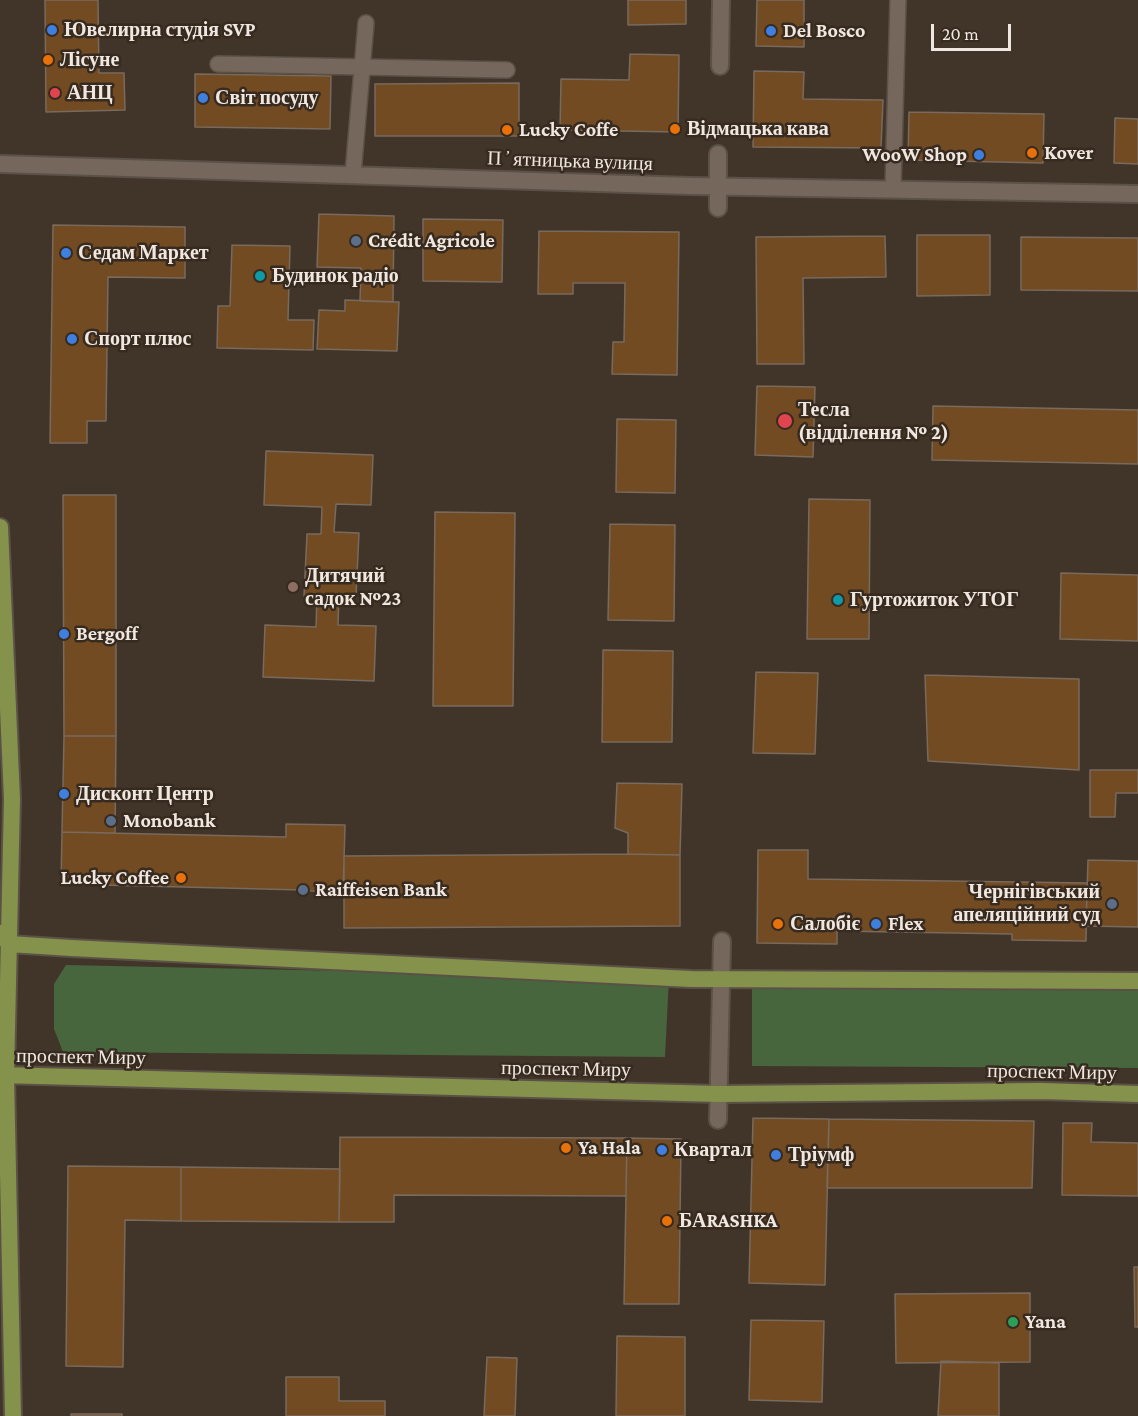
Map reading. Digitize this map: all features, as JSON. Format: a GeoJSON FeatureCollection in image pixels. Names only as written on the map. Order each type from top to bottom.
{"type":"FeatureCollection","features":[{"type":"Feature","properties":{"kind":"main road"},"geometry":{"type":"LineString","coordinates":[[0,527],[12,799],[3,944],[2,1079],[13,1416]]}},
{"type":"Feature","properties":{"kind":"main road"},"geometry":{"type":"LineString","coordinates":[[3,944],[656,977],[1138,981]]}},
{"type":"Feature","properties":{"kind":"main road","name":"проспект Миру"},"geometry":{"type":"LineString","coordinates":[[2,1079],[718,1094],[1041,1091],[1138,1094]]}},
{"type":"Feature","properties":{"kind":"street"},"geometry":{"type":"LineString","coordinates":[[720,66],[721,0]]}},
{"type":"Feature","properties":{"kind":"street"},"geometry":{"type":"LineString","coordinates":[[718,154],[718,208]]}},
{"type":"Feature","properties":{"kind":"street","name":"Пʼятницька вулиця"},"geometry":{"type":"LineString","coordinates":[[0,164],[717,186],[1138,194]]}},
{"type":"Feature","properties":{"kind":"street"},"geometry":{"type":"LineString","coordinates":[[718,1120],[722,941]]}},
{"type":"Feature","properties":{"kind":"lane"},"geometry":{"type":"LineString","coordinates":[[893,189],[898,0]]}},
{"type":"Feature","properties":{"kind":"lane"},"geometry":{"type":"LineString","coordinates":[[353,174],[366,23]]}},
{"type":"Feature","properties":{"kind":"lane"},"geometry":{"type":"LineString","coordinates":[[218,64],[507,70]]}},
{"type":"Feature","properties":{"kind":"green space"},"geometry":{"type":"Polygon","coordinates":[[[66,965],[669,978],[665,1057],[63,1052],[54,1029],[54,984],[66,965]]]}},
{"type":"Feature","properties":{"kind":"green space"},"geometry":{"type":"Polygon","coordinates":[[[752,988],[1138,989],[1138,1068],[752,1066],[752,988]]]}},
{"type":"Feature","properties":{"kind":"building"},"geometry":{"type":"Polygon","coordinates":[[[45,0],[98,0],[99,73],[124,73],[125,110],[46,112],[45,0]]]}},
{"type":"Feature","properties":{"kind":"building"},"geometry":{"type":"Polygon","coordinates":[[[628,0],[686,0],[686,24],[628,25],[628,0]]]}},
{"type":"Feature","properties":{"kind":"building"},"geometry":{"type":"Polygon","coordinates":[[[757,0],[804,0],[804,47],[756,46],[757,0]]]}},
{"type":"Feature","properties":{"kind":"building"},"geometry":{"type":"Polygon","coordinates":[[[630,54],[679,55],[678,132],[560,130],[561,79],[629,80],[630,54]]]}},
{"type":"Feature","properties":{"kind":"building"},"geometry":{"type":"Polygon","coordinates":[[[754,71],[804,72],[803,99],[883,100],[881,148],[753,147],[754,71]]]}},
{"type":"Feature","properties":{"kind":"building"},"geometry":{"type":"Polygon","coordinates":[[[195,74],[331,76],[330,129],[195,127],[195,74]]]}},
{"type":"Feature","properties":{"kind":"building"},"geometry":{"type":"Polygon","coordinates":[[[519,83],[519,136],[375,136],[375,84],[519,83]]]}},
{"type":"Feature","properties":{"kind":"building"},"geometry":{"type":"Polygon","coordinates":[[[909,112],[1044,114],[1043,163],[908,160],[909,112]]]}},
{"type":"Feature","properties":{"kind":"building"},"geometry":{"type":"Polygon","coordinates":[[[1115,118],[1138,119],[1138,164],[1114,163],[1115,118]]]}},
{"type":"Feature","properties":{"kind":"building","name":"Crédit Agricole"},"geometry":{"type":"Polygon","coordinates":[[[319,214],[394,216],[393,302],[360,301],[361,268],[317,267],[319,214]]]}},
{"type":"Feature","properties":{"kind":"building"},"geometry":{"type":"Polygon","coordinates":[[[423,219],[503,220],[502,282],[423,281],[423,219]]]}},
{"type":"Feature","properties":{"kind":"building"},"geometry":{"type":"Polygon","coordinates":[[[53,225],[185,227],[185,278],[108,277],[106,421],[87,421],[87,443],[50,443],[53,225]]]}},
{"type":"Feature","properties":{"kind":"building"},"geometry":{"type":"Polygon","coordinates":[[[539,231],[679,232],[677,375],[612,374],[613,342],[624,342],[625,283],[573,283],[573,294],[538,294],[539,231]]]}},
{"type":"Feature","properties":{"kind":"building"},"geometry":{"type":"Polygon","coordinates":[[[917,235],[990,235],[990,295],[917,296],[917,235]]]}},
{"type":"Feature","properties":{"kind":"building"},"geometry":{"type":"Polygon","coordinates":[[[885,236],[886,277],[803,278],[804,364],[757,364],[756,237],[885,236]]]}},
{"type":"Feature","properties":{"kind":"building"},"geometry":{"type":"Polygon","coordinates":[[[1021,237],[1138,238],[1138,291],[1021,290],[1021,237]]]}},
{"type":"Feature","properties":{"kind":"building","name":"Будинок радіо"},"geometry":{"type":"Polygon","coordinates":[[[232,245],[290,246],[288,320],[314,320],[313,350],[217,348],[218,306],[230,306],[232,245]]]}},
{"type":"Feature","properties":{"kind":"building"},"geometry":{"type":"Polygon","coordinates":[[[345,300],[399,302],[397,351],[317,349],[319,310],[345,311],[345,300]]]}},
{"type":"Feature","properties":{"kind":"building","name":"Тесла (відділення № 2)"},"geometry":{"type":"Polygon","coordinates":[[[757,386],[815,387],[813,457],[755,455],[757,386]]]}},
{"type":"Feature","properties":{"kind":"building"},"geometry":{"type":"Polygon","coordinates":[[[933,406],[1138,410],[1138,464],[932,460],[933,406]]]}},
{"type":"Feature","properties":{"kind":"building"},"geometry":{"type":"Polygon","coordinates":[[[617,419],[676,420],[675,493],[616,492],[617,419]]]}},
{"type":"Feature","properties":{"kind":"building"},"geometry":{"type":"Polygon","coordinates":[[[266,451],[373,455],[371,505],[336,504],[334,532],[359,533],[356,596],[339,595],[338,625],[376,626],[374,681],[263,677],[265,625],[316,627],[317,596],[304,596],[307,534],[321,534],[322,507],[264,505],[266,451]]]}},
{"type":"Feature","properties":{"kind":"building"},"geometry":{"type":"Polygon","coordinates":[[[63,495],[116,495],[116,736],[64,736],[63,495]]]}},
{"type":"Feature","properties":{"kind":"building","name":"Гуртожиток УТОГ"},"geometry":{"type":"Polygon","coordinates":[[[809,499],[870,500],[869,639],[807,639],[809,499]]]}},
{"type":"Feature","properties":{"kind":"building"},"geometry":{"type":"Polygon","coordinates":[[[435,512],[515,513],[513,706],[433,706],[435,512]]]}},
{"type":"Feature","properties":{"kind":"building"},"geometry":{"type":"Polygon","coordinates":[[[610,524],[675,525],[674,621],[608,620],[610,524]]]}},
{"type":"Feature","properties":{"kind":"building"},"geometry":{"type":"Polygon","coordinates":[[[1061,573],[1138,575],[1138,641],[1060,639],[1061,573]]]}},
{"type":"Feature","properties":{"kind":"building"},"geometry":{"type":"Polygon","coordinates":[[[603,650],[673,651],[672,742],[602,742],[603,650]]]}},
{"type":"Feature","properties":{"kind":"building"},"geometry":{"type":"Polygon","coordinates":[[[756,672],[818,673],[815,754],[753,753],[756,672]]]}},
{"type":"Feature","properties":{"kind":"building"},"geometry":{"type":"Polygon","coordinates":[[[925,675],[1079,679],[1079,770],[928,761],[925,675]]]}},
{"type":"Feature","properties":{"kind":"building"},"geometry":{"type":"Polygon","coordinates":[[[64,736],[116,736],[115,833],[62,832],[64,736]]]}},
{"type":"Feature","properties":{"kind":"building"},"geometry":{"type":"Polygon","coordinates":[[[1090,770],[1138,770],[1138,793],[1116,793],[1115,817],[1090,817],[1090,770]]]}},
{"type":"Feature","properties":{"kind":"building"},"geometry":{"type":"Polygon","coordinates":[[[617,783],[682,784],[680,855],[628,854],[628,833],[615,828],[617,783]]]}},
{"type":"Feature","properties":{"kind":"building"},"geometry":{"type":"Polygon","coordinates":[[[286,824],[345,825],[343,894],[303,890],[61,884],[62,832],[286,837],[286,824]]]}},
{"type":"Feature","properties":{"kind":"building"},"geometry":{"type":"Polygon","coordinates":[[[758,850],[808,850],[808,879],[1087,883],[1086,941],[1012,940],[1012,934],[837,931],[837,944],[757,943],[758,850]]]}},
{"type":"Feature","properties":{"kind":"building"},"geometry":{"type":"Polygon","coordinates":[[[680,855],[680,926],[344,928],[344,856],[680,855]]]}},
{"type":"Feature","properties":{"kind":"building","name":"Чернігівський апеляційний суд"},"geometry":{"type":"Polygon","coordinates":[[[1088,860],[1138,861],[1138,927],[1086,926],[1088,860]]]}},
{"type":"Feature","properties":{"kind":"building"},"geometry":{"type":"Polygon","coordinates":[[[753,1118],[829,1119],[825,1285],[749,1283],[753,1118]]]}},
{"type":"Feature","properties":{"kind":"building"},"geometry":{"type":"Polygon","coordinates":[[[829,1119],[1034,1121],[1032,1188],[827,1188],[829,1119]]]}},
{"type":"Feature","properties":{"kind":"building"},"geometry":{"type":"Polygon","coordinates":[[[1063,1123],[1092,1123],[1091,1142],[1138,1143],[1138,1196],[1062,1195],[1063,1123]]]}},
{"type":"Feature","properties":{"kind":"building"},"geometry":{"type":"Polygon","coordinates":[[[340,1137],[627,1138],[626,1196],[394,1195],[394,1222],[339,1222],[340,1137]]]}},
{"type":"Feature","properties":{"kind":"building"},"geometry":{"type":"Polygon","coordinates":[[[627,1138],[681,1139],[679,1304],[624,1304],[627,1138]]]}},
{"type":"Feature","properties":{"kind":"building"},"geometry":{"type":"Polygon","coordinates":[[[68,1166],[181,1167],[181,1221],[125,1220],[123,1367],[66,1366],[68,1166]]]}},
{"type":"Feature","properties":{"kind":"building"},"geometry":{"type":"Polygon","coordinates":[[[181,1167],[340,1169],[339,1222],[181,1221],[181,1167]]]}},
{"type":"Feature","properties":{"kind":"building"},"geometry":{"type":"Polygon","coordinates":[[[1134,1267],[1138,1267],[1138,1327],[1135,1327],[1134,1267]]]}},
{"type":"Feature","properties":{"kind":"building"},"geometry":{"type":"Polygon","coordinates":[[[1030,1293],[1030,1362],[896,1363],[895,1294],[1030,1293]]]}},
{"type":"Feature","properties":{"kind":"building"},"geometry":{"type":"Polygon","coordinates":[[[751,1320],[824,1321],[822,1402],[749,1400],[751,1320]]]}},
{"type":"Feature","properties":{"kind":"building"},"geometry":{"type":"Polygon","coordinates":[[[617,1336],[685,1337],[685,1416],[616,1416],[617,1336]]]}},
{"type":"Feature","properties":{"kind":"building"},"geometry":{"type":"Polygon","coordinates":[[[487,1357],[517,1358],[515,1416],[484,1416],[487,1357]]]}},
{"type":"Feature","properties":{"kind":"building"},"geometry":{"type":"Polygon","coordinates":[[[941,1361],[999,1363],[999,1416],[938,1416],[941,1361]]]}},
{"type":"Feature","properties":{"kind":"building"},"geometry":{"type":"Polygon","coordinates":[[[286,1377],[339,1377],[339,1401],[385,1401],[385,1416],[286,1416],[286,1377]]]}},
{"type":"Feature","properties":{"kind":"building"},"geometry":{"type":"Polygon","coordinates":[[[71,1414],[122,1414],[122,1416],[71,1416],[71,1414]]]}},
{"type":"Feature","properties":{"kind":"place","name":"Ювелирна студія SVP"},"geometry":{"type":"Point","coordinates":[52,30]}},
{"type":"Feature","properties":{"kind":"place","name":"Del Bosco"},"geometry":{"type":"Point","coordinates":[771,31]}},
{"type":"Feature","properties":{"kind":"place","name":"Лісуне"},"geometry":{"type":"Point","coordinates":[48,60]}},
{"type":"Feature","properties":{"kind":"place","name":"АНЦ"},"geometry":{"type":"Point","coordinates":[55,93]}},
{"type":"Feature","properties":{"kind":"place","name":"Світ посуду"},"geometry":{"type":"Point","coordinates":[203,98]}},
{"type":"Feature","properties":{"kind":"place","name":"Відмацька кава"},"geometry":{"type":"Point","coordinates":[675,129]}},
{"type":"Feature","properties":{"kind":"place","name":"Lucky Coffe"},"geometry":{"type":"Point","coordinates":[507,130]}},
{"type":"Feature","properties":{"kind":"place","name":"Kover"},"geometry":{"type":"Point","coordinates":[1032,153]}},
{"type":"Feature","properties":{"kind":"place","name":"WooW Shop"},"geometry":{"type":"Point","coordinates":[979,155]}},
{"type":"Feature","properties":{"kind":"place","name":"Crédit Agricole"},"geometry":{"type":"Point","coordinates":[356,241]}},
{"type":"Feature","properties":{"kind":"place","name":"Седам Маркет"},"geometry":{"type":"Point","coordinates":[66,253]}},
{"type":"Feature","properties":{"kind":"place","name":"Будинок радіо"},"geometry":{"type":"Point","coordinates":[260,276]}},
{"type":"Feature","properties":{"kind":"place","name":"Спорт плюс"},"geometry":{"type":"Point","coordinates":[72,339]}},
{"type":"Feature","properties":{"kind":"place","name":"Тесла (відділення № 2)"},"geometry":{"type":"Point","coordinates":[785,421]}},
{"type":"Feature","properties":{"kind":"place","name":"Дитячий садок №23"},"geometry":{"type":"Point","coordinates":[293,587]}},
{"type":"Feature","properties":{"kind":"place","name":"Гуртожиток УТОГ"},"geometry":{"type":"Point","coordinates":[838,600]}},
{"type":"Feature","properties":{"kind":"place","name":"Bergoff"},"geometry":{"type":"Point","coordinates":[64,634]}},
{"type":"Feature","properties":{"kind":"place","name":"Дисконт Центр"},"geometry":{"type":"Point","coordinates":[64,794]}},
{"type":"Feature","properties":{"kind":"place","name":"Monobank"},"geometry":{"type":"Point","coordinates":[111,821]}},
{"type":"Feature","properties":{"kind":"place","name":"Lucky Coffee"},"geometry":{"type":"Point","coordinates":[181,878]}},
{"type":"Feature","properties":{"kind":"place","name":"Raiffeisen Bank"},"geometry":{"type":"Point","coordinates":[303,890]}},
{"type":"Feature","properties":{"kind":"place","name":"Чернігівський апеляційний суд"},"geometry":{"type":"Point","coordinates":[1112,904]}},
{"type":"Feature","properties":{"kind":"place","name":"Салобіє"},"geometry":{"type":"Point","coordinates":[778,924]}},
{"type":"Feature","properties":{"kind":"place","name":"Flex"},"geometry":{"type":"Point","coordinates":[876,924]}},
{"type":"Feature","properties":{"kind":"place","name":"Ya Hala"},"geometry":{"type":"Point","coordinates":[566,1148]}},
{"type":"Feature","properties":{"kind":"place","name":"Квартал"},"geometry":{"type":"Point","coordinates":[662,1150]}},
{"type":"Feature","properties":{"kind":"place","name":"Тріумф"},"geometry":{"type":"Point","coordinates":[776,1155]}},
{"type":"Feature","properties":{"kind":"place","name":"БАRASHKA"},"geometry":{"type":"Point","coordinates":[667,1221]}},
{"type":"Feature","properties":{"kind":"place","name":"Yana"},"geometry":{"type":"Point","coordinates":[1013,1322]}}]}
